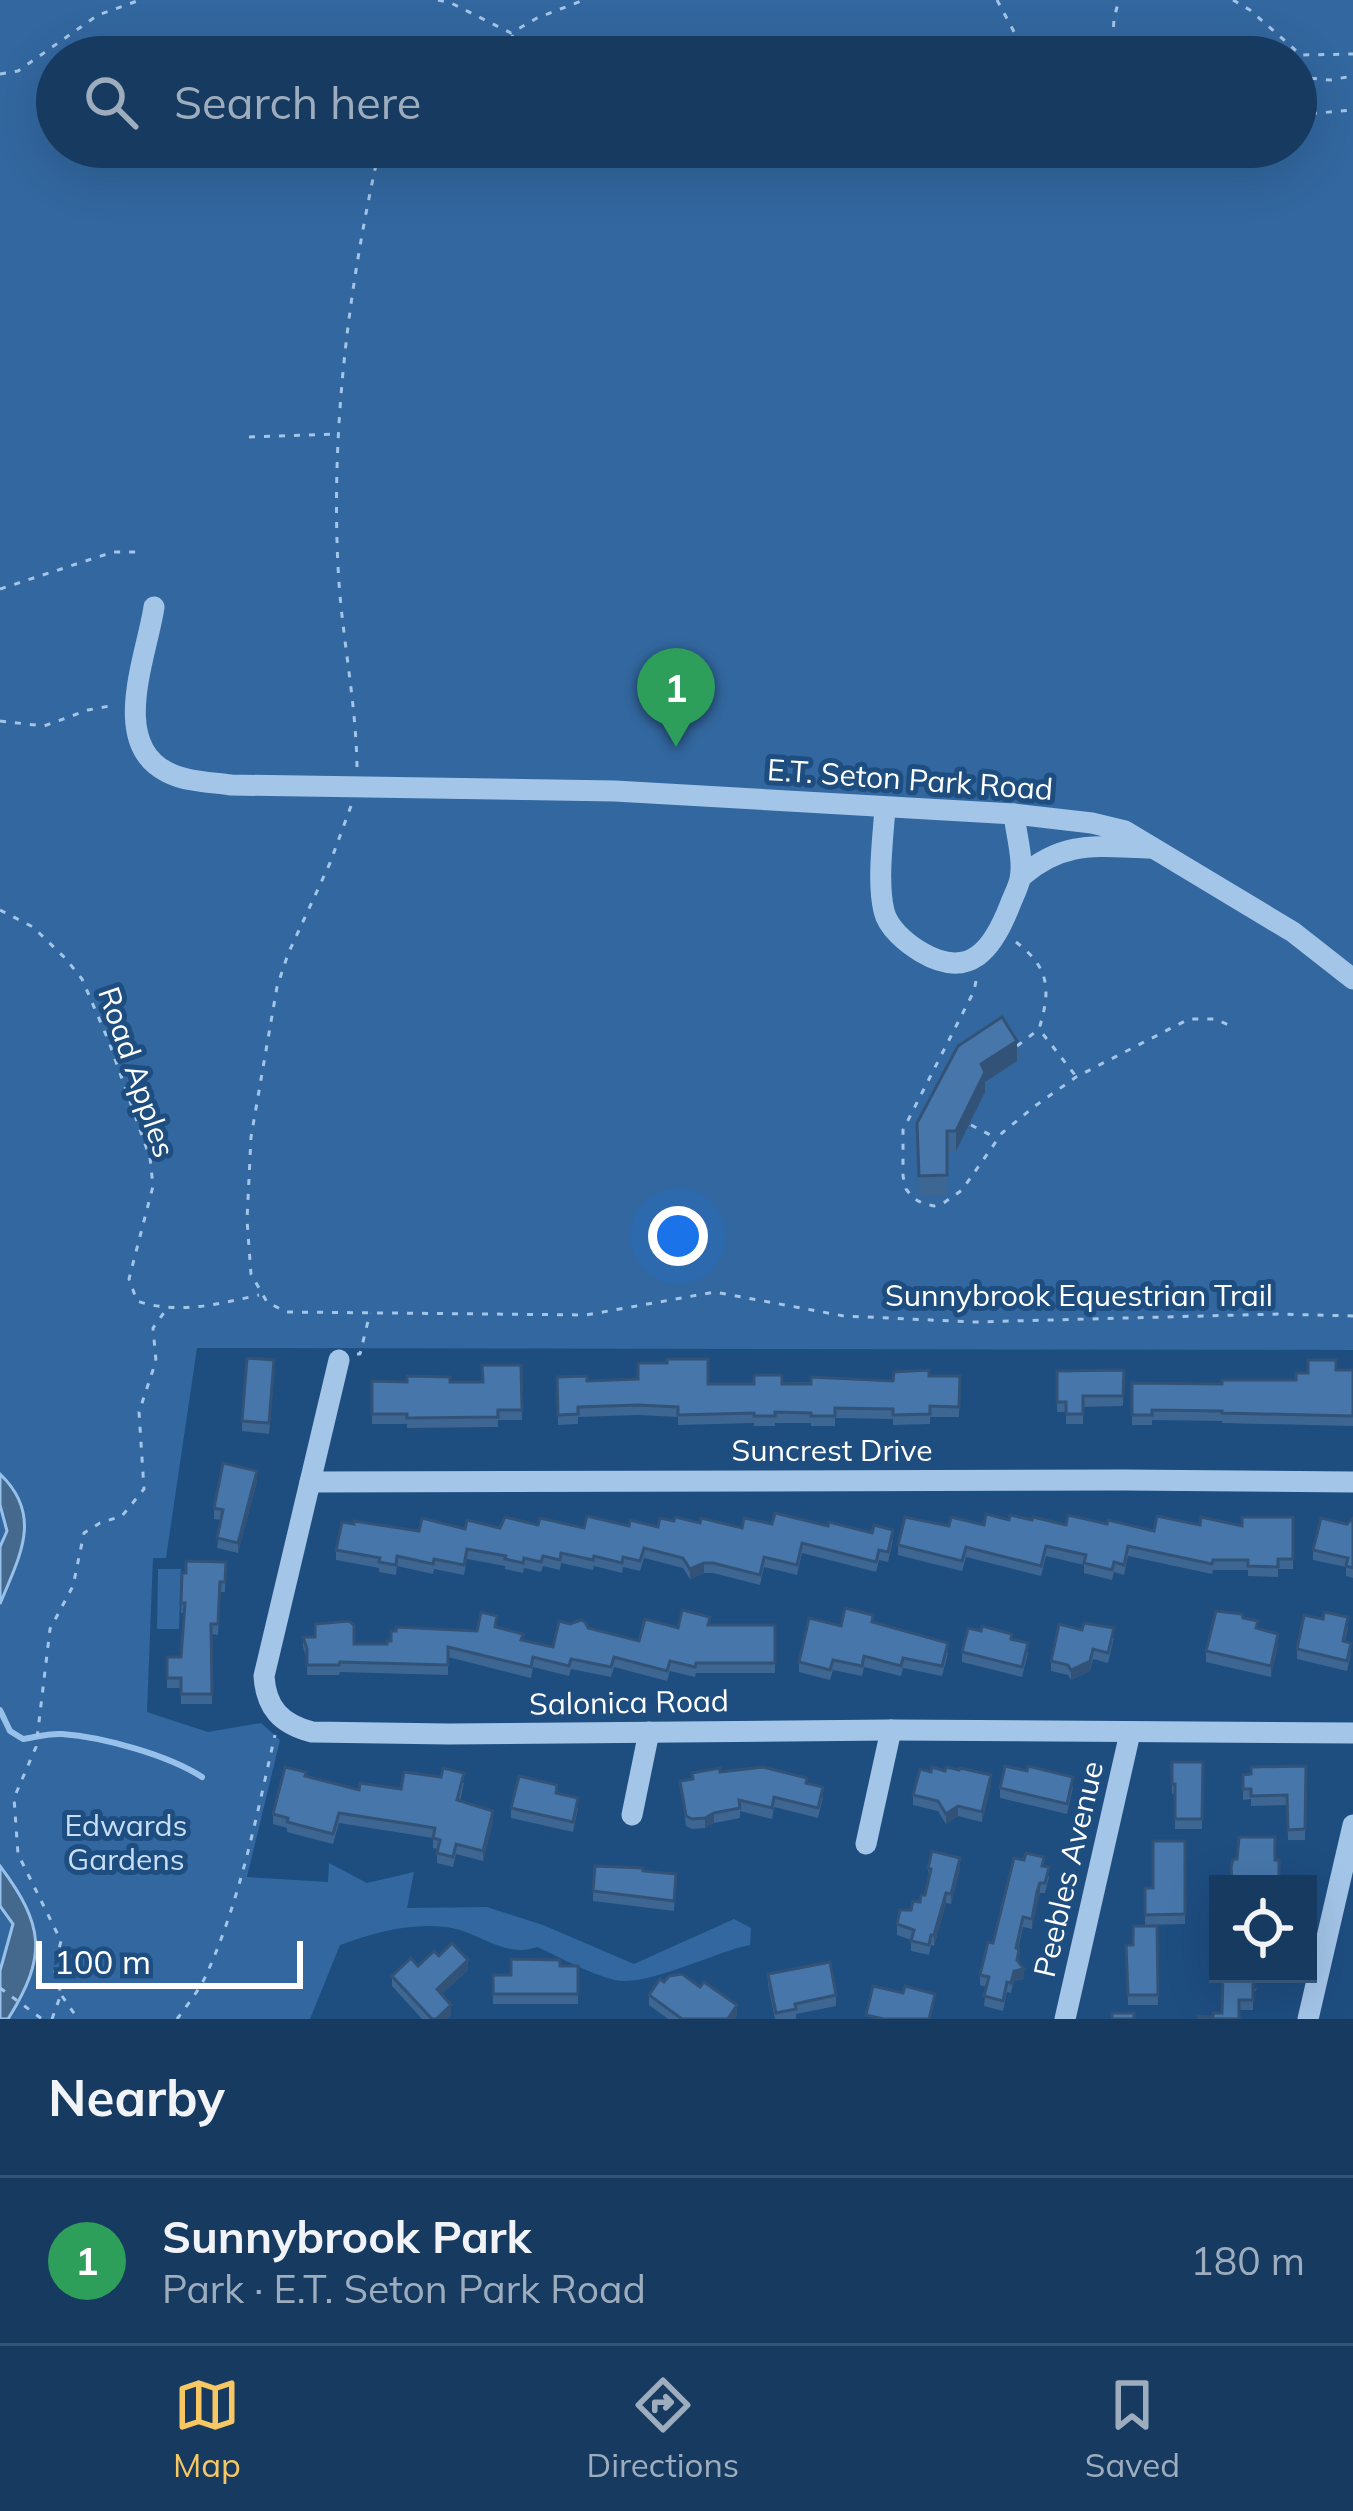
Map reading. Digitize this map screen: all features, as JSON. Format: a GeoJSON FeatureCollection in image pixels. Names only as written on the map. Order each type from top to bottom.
{"type":"FeatureCollection","features":[{"type":"Feature","properties":{"kind":"street"},"geometry":{"type":"LineString","coordinates":[[134,708],[154,607]]}},
{"type":"Feature","properties":{"kind":"street","name":"E.T. Seton Park Road"},"geometry":{"type":"LineString","coordinates":[[134,708],[147,757],[162,771],[231,784],[615,791],[1014,814],[1092,823],[1125,831],[1293,932],[1353,979]]}},
{"type":"Feature","properties":{"kind":"street"},"geometry":{"type":"LineString","coordinates":[[885,808],[885,917],[908,943],[940,960],[961,963],[981,956],[1000,930],[1022,876],[1014,814]]}},
{"type":"Feature","properties":{"kind":"street"},"geometry":{"type":"LineString","coordinates":[[1022,876],[1052,854],[1070,849],[1153,848]]}},
{"type":"Feature","properties":{"kind":"street","name":"Salonica Road"},"geometry":{"type":"LineString","coordinates":[[347,1360],[310,1482],[264,1676],[272,1709],[295,1728],[312,1732],[1353,1733]]}},
{"type":"Feature","properties":{"kind":"street","name":"Suncrest Drive"},"geometry":{"type":"LineString","coordinates":[[310,1482],[1353,1482]]}},
{"type":"Feature","properties":{"kind":"street"},"geometry":{"type":"LineString","coordinates":[[866,1844],[891,1730]]}},
{"type":"Feature","properties":{"kind":"street"},"geometry":{"type":"LineString","coordinates":[[632,1815],[650,1732]]}},
{"type":"Feature","properties":{"kind":"street","name":"Peebles Avenue"},"geometry":{"type":"LineString","coordinates":[[1065,2019],[1130,1733]]}},
{"type":"Feature","properties":{"kind":"street"},"geometry":{"type":"LineString","coordinates":[[1309,2019],[1353,1825]]}},
{"type":"Feature","properties":{"kind":"path"},"geometry":{"type":"LineString","coordinates":[[68,36],[98,15],[140,0]]}},
{"type":"Feature","properties":{"kind":"path"},"geometry":{"type":"LineString","coordinates":[[438,0],[512,36]]}},
{"type":"Feature","properties":{"kind":"path"},"geometry":{"type":"LineString","coordinates":[[511,33],[584,0]]}},
{"type":"Feature","properties":{"kind":"path"},"geometry":{"type":"LineString","coordinates":[[997,0],[1016,36]]}},
{"type":"Feature","properties":{"kind":"path"},"geometry":{"type":"LineString","coordinates":[[1113,36],[1120,0]]}},
{"type":"Feature","properties":{"kind":"path"},"geometry":{"type":"LineString","coordinates":[[1233,0],[1279,36]]}},
{"type":"Feature","properties":{"kind":"path"},"geometry":{"type":"LineString","coordinates":[[1317,55],[1353,55]]}},
{"type":"Feature","properties":{"kind":"path"},"geometry":{"type":"LineString","coordinates":[[0,74],[18,71],[36,58]]}},
{"type":"Feature","properties":{"kind":"path"},"geometry":{"type":"LineString","coordinates":[[1317,78],[1353,76]]}},
{"type":"Feature","properties":{"kind":"path"},"geometry":{"type":"LineString","coordinates":[[1317,113],[1353,110]]}},
{"type":"Feature","properties":{"kind":"path"},"geometry":{"type":"LineString","coordinates":[[78,2019],[61,1994],[54,1968],[61,1941],[18,1854],[14,1798],[36,1747],[50,1629],[73,1586],[83,1533],[122,1516],[144,1489],[139,1412],[156,1361],[153,1328],[168,1307],[196,1309],[261,1294],[249,1263],[247,1182],[271,1012],[288,954],[330,863],[356,786],[355,717],[338,566],[339,434],[356,283],[376,168]]}},
{"type":"Feature","properties":{"kind":"path"},"geometry":{"type":"LineString","coordinates":[[249,437],[339,434]]}},
{"type":"Feature","properties":{"kind":"path"},"geometry":{"type":"LineString","coordinates":[[0,590],[112,552],[140,551]]}},
{"type":"Feature","properties":{"kind":"path"},"geometry":{"type":"LineString","coordinates":[[0,722],[44,726],[112,705],[134,708]]}},
{"type":"Feature","properties":{"kind":"path","name":"Road Apples"},"geometry":{"type":"LineString","coordinates":[[0,910],[33,927],[66,959],[82,979],[109,1042],[150,1158],[153,1186],[129,1279],[137,1300],[168,1307]]}},
{"type":"Feature","properties":{"kind":"path"},"geometry":{"type":"LineString","coordinates":[[1000,930],[1035,958],[1047,990],[1039,1029],[1016,1047]]}},
{"type":"Feature","properties":{"kind":"path"},"geometry":{"type":"LineString","coordinates":[[981,956],[974,991],[903,1130],[906,1189],[922,1204],[946,1202],[962,1190],[997,1139],[1076,1077],[1189,1019],[1215,1019],[1231,1026]]}},
{"type":"Feature","properties":{"kind":"path"},"geometry":{"type":"LineString","coordinates":[[1039,1029],[1076,1077]]}},
{"type":"Feature","properties":{"kind":"path"},"geometry":{"type":"LineString","coordinates":[[971,1125],[997,1139]]}},
{"type":"Feature","properties":{"kind":"path","name":"Sunnybrook Equestrian Trail"},"geometry":{"type":"LineString","coordinates":[[261,1294],[273,1308],[286,1312],[586,1315],[715,1292],[838,1315],[974,1322],[1353,1316]]}},
{"type":"Feature","properties":{"kind":"path"},"geometry":{"type":"LineString","coordinates":[[347,1360],[361,1354],[370,1312]]}},
{"type":"Feature","properties":{"kind":"path"},"geometry":{"type":"LineString","coordinates":[[177,2019],[208,1972],[227,1919],[276,1733]]}},
{"type":"Feature","properties":{"kind":"path"},"geometry":{"type":"LineString","coordinates":[[0,1988],[42,2019]]}},
{"type":"Feature","properties":{"kind":"path"},"geometry":{"type":"LineString","coordinates":[[52,2019],[61,1994]]}},
{"type":"Feature","properties":{"kind":"green space","name":"Edwards Gardens"},"geometry":{"type":"Polygon","coordinates":[[[0,0],[1353,0],[1353,1350],[197,1348],[166,1558],[153,1558],[147,1712],[208,1732],[261,1723],[280,1740],[247,1877],[328,1882],[329,1863],[367,1883],[414,1872],[407,1908],[487,1907],[634,1964],[734,1919],[751,1928],[750,1945],[629,1981],[595,1974],[537,1947],[502,1947],[457,1929],[418,1926],[378,1933],[340,1945],[310,2019],[0,2019],[0,0]]]}},
{"type":"Feature","properties":{"kind":"green space"},"geometry":{"type":"Polygon","coordinates":[[[158,1569],[181,1569],[179,1629],[157,1629],[158,1569]]]}},
{"type":"Feature","properties":{"kind":"shaded area"},"geometry":{"type":"Polygon","coordinates":[[[0,1474],[21,1505],[24,1537],[0,1604],[0,1547],[7,1531],[0,1505],[0,1474]]]}},
{"type":"Feature","properties":{"kind":"shaded area"},"geometry":{"type":"Polygon","coordinates":[[[0,1866],[25,1906],[36,1941],[30,1976],[8,2019],[0,2019],[0,1971],[13,1924],[0,1906],[0,1866]]]}},
{"type":"Feature","properties":{"kind":"building"},"geometry":{"type":"Polygon","coordinates":[[[1002,1017],[1017,1041],[981,1064],[985,1072],[956,1131],[947,1131],[947,1175],[919,1176],[917,1123],[958,1046],[1002,1017]]]}},
{"type":"Feature","properties":{"kind":"building"},"geometry":{"type":"Polygon","coordinates":[[[247,1358],[274,1360],[269,1423],[242,1421],[247,1358]]]}},
{"type":"Feature","properties":{"kind":"building"},"geometry":{"type":"Polygon","coordinates":[[[667,1359],[708,1359],[708,1384],[754,1384],[754,1375],[782,1375],[782,1384],[811,1384],[811,1377],[893,1381],[894,1372],[929,1370],[929,1376],[960,1376],[959,1407],[930,1406],[930,1414],[835,1408],[835,1416],[775,1412],[775,1416],[754,1416],[678,1415],[678,1407],[638,1405],[578,1407],[578,1414],[558,1415],[557,1377],[638,1379],[638,1363],[667,1363],[667,1359]]]}},
{"type":"Feature","properties":{"kind":"building"},"geometry":{"type":"Polygon","coordinates":[[[1308,1360],[1336,1360],[1336,1370],[1353,1370],[1353,1416],[1152,1410],[1152,1415],[1132,1415],[1132,1383],[1296,1380],[1296,1373],[1308,1373],[1308,1360]]]}},
{"type":"Feature","properties":{"kind":"building"},"geometry":{"type":"Polygon","coordinates":[[[482,1365],[521,1365],[522,1410],[498,1410],[498,1417],[372,1414],[372,1381],[407,1382],[407,1376],[483,1382],[482,1365]]]}},
{"type":"Feature","properties":{"kind":"building"},"geometry":{"type":"Polygon","coordinates":[[[1124,1370],[1123,1396],[1083,1396],[1083,1414],[1066,1414],[1066,1402],[1057,1402],[1057,1371],[1124,1370]]]}},
{"type":"Feature","properties":{"kind":"building"},"geometry":{"type":"Polygon","coordinates":[[[223,1463],[257,1471],[238,1543],[217,1538],[223,1510],[214,1508],[223,1463]]]}},
{"type":"Feature","properties":{"kind":"building"},"geometry":{"type":"Polygon","coordinates":[[[775,1513],[872,1533],[874,1525],[893,1530],[888,1552],[879,1550],[876,1562],[802,1543],[797,1565],[764,1557],[760,1575],[713,1563],[690,1569],[683,1558],[644,1548],[640,1561],[623,1557],[622,1563],[561,1553],[560,1560],[543,1556],[541,1562],[524,1558],[523,1563],[467,1549],[464,1565],[397,1556],[396,1565],[336,1550],[342,1522],[419,1531],[422,1518],[465,1529],[467,1520],[500,1528],[505,1517],[538,1525],[540,1518],[584,1528],[587,1516],[658,1527],[660,1518],[674,1521],[675,1517],[742,1528],[744,1518],[772,1524],[775,1513]]]}},
{"type":"Feature","properties":{"kind":"building"},"geometry":{"type":"Polygon","coordinates":[[[986,1514],[1066,1525],[1068,1515],[1154,1531],[1157,1516],[1200,1525],[1201,1517],[1242,1526],[1242,1517],[1293,1517],[1293,1559],[1278,1559],[1278,1567],[1248,1566],[1248,1560],[1213,1560],[1212,1564],[1128,1546],[1124,1565],[1114,1562],[1112,1570],[1084,1563],[1086,1555],[1046,1546],[1041,1566],[966,1547],[962,1561],[898,1545],[905,1517],[949,1526],[951,1517],[984,1525],[986,1514]]]}},
{"type":"Feature","properties":{"kind":"building"},"geometry":{"type":"Polygon","coordinates":[[[1321,1518],[1347,1524],[1353,1518],[1353,1568],[1346,1566],[1348,1558],[1313,1550],[1321,1518]]]}},
{"type":"Feature","properties":{"kind":"building"},"geometry":{"type":"Polygon","coordinates":[[[186,1561],[226,1562],[218,1624],[211,1624],[212,1694],[181,1694],[181,1678],[167,1678],[167,1657],[181,1657],[186,1561]]]}},
{"type":"Feature","properties":{"kind":"building"},"geometry":{"type":"Polygon","coordinates":[[[845,1608],[873,1615],[872,1622],[948,1643],[942,1666],[903,1658],[901,1666],[864,1656],[862,1666],[833,1660],[830,1670],[799,1662],[809,1618],[841,1626],[845,1608]]]}},
{"type":"Feature","properties":{"kind":"building"},"geometry":{"type":"Polygon","coordinates":[[[682,1610],[710,1617],[708,1625],[775,1625],[775,1663],[696,1663],[695,1667],[670,1661],[667,1671],[614,1657],[611,1667],[571,1659],[569,1666],[533,1657],[531,1667],[448,1647],[448,1665],[307,1665],[303,1637],[315,1637],[315,1624],[349,1621],[354,1625],[354,1644],[387,1644],[396,1627],[477,1631],[481,1612],[497,1616],[495,1627],[523,1634],[521,1640],[553,1647],[559,1621],[581,1620],[588,1628],[639,1641],[645,1619],[678,1628],[682,1610]]]}},
{"type":"Feature","properties":{"kind":"building"},"geometry":{"type":"Polygon","coordinates":[[[1216,1611],[1242,1614],[1258,1621],[1256,1628],[1278,1634],[1271,1666],[1206,1651],[1216,1611]]]}},
{"type":"Feature","properties":{"kind":"building"},"geometry":{"type":"Polygon","coordinates":[[[1324,1612],[1348,1617],[1343,1641],[1351,1643],[1347,1661],[1297,1649],[1304,1615],[1323,1619],[1324,1612]]]}},
{"type":"Feature","properties":{"kind":"building"},"geometry":{"type":"Polygon","coordinates":[[[1084,1623],[1114,1628],[1108,1653],[1093,1649],[1090,1661],[1071,1670],[1051,1661],[1059,1624],[1082,1630],[1084,1623]]]}},
{"type":"Feature","properties":{"kind":"building"},"geometry":{"type":"Polygon","coordinates":[[[982,1626],[1028,1643],[1022,1667],[962,1652],[968,1628],[981,1631],[982,1626]]]}},
{"type":"Feature","properties":{"kind":"building"},"geometry":{"type":"Polygon","coordinates":[[[1172,1762],[1203,1762],[1202,1819],[1175,1819],[1172,1762]]]}},
{"type":"Feature","properties":{"kind":"building"},"geometry":{"type":"Polygon","coordinates":[[[1005,1766],[1027,1771],[1028,1766],[1073,1777],[1067,1804],[1000,1788],[1005,1766]]]}},
{"type":"Feature","properties":{"kind":"building"},"geometry":{"type":"Polygon","coordinates":[[[1306,1766],[1305,1829],[1288,1830],[1287,1795],[1251,1796],[1251,1789],[1243,1789],[1243,1775],[1251,1774],[1251,1767],[1306,1766]]]}},
{"type":"Feature","properties":{"kind":"building"},"geometry":{"type":"Polygon","coordinates":[[[285,1767],[359,1790],[360,1783],[401,1789],[404,1772],[441,1777],[443,1768],[464,1773],[457,1800],[493,1811],[483,1851],[456,1844],[453,1857],[437,1853],[440,1840],[433,1838],[435,1828],[339,1813],[333,1834],[287,1822],[288,1818],[273,1814],[285,1767]]]}},
{"type":"Feature","properties":{"kind":"building"},"geometry":{"type":"Polygon","coordinates":[[[763,1767],[823,1787],[818,1808],[774,1797],[772,1808],[739,1800],[740,1808],[705,1818],[686,1816],[680,1781],[693,1779],[692,1773],[763,1767]]]}},
{"type":"Feature","properties":{"kind":"building"},"geometry":{"type":"Polygon","coordinates":[[[932,1767],[991,1775],[982,1812],[958,1806],[946,1814],[938,1801],[913,1795],[920,1769],[931,1772],[932,1767]]]}},
{"type":"Feature","properties":{"kind":"building"},"geometry":{"type":"Polygon","coordinates":[[[519,1776],[557,1785],[556,1793],[578,1798],[573,1822],[511,1808],[519,1776]]]}},
{"type":"Feature","properties":{"kind":"building"},"geometry":{"type":"Polygon","coordinates":[[[1239,1837],[1275,1837],[1279,1875],[1232,1875],[1233,1859],[1237,1859],[1239,1837]]]}},
{"type":"Feature","properties":{"kind":"building"},"geometry":{"type":"Polygon","coordinates":[[[1153,1841],[1185,1841],[1185,1914],[1145,1915],[1145,1888],[1153,1888],[1153,1841]]]}},
{"type":"Feature","properties":{"kind":"building"},"geometry":{"type":"Polygon","coordinates":[[[932,1851],[960,1858],[951,1894],[946,1893],[929,1945],[911,1941],[914,1930],[897,1924],[900,1910],[911,1910],[913,1901],[920,1902],[925,1895],[932,1851]]]}},
{"type":"Feature","properties":{"kind":"building"},"geometry":{"type":"Polygon","coordinates":[[[1026,1853],[1044,1857],[1042,1866],[1049,1867],[1037,1892],[1032,1919],[1023,1917],[1016,1948],[1024,1969],[1014,1971],[1003,2001],[984,1996],[989,1977],[980,1975],[1014,1858],[1024,1860],[1026,1853]]]}},
{"type":"Feature","properties":{"kind":"building"},"geometry":{"type":"Polygon","coordinates":[[[595,1866],[676,1874],[674,1901],[593,1891],[595,1866]]]}},
{"type":"Feature","properties":{"kind":"building"},"geometry":{"type":"Polygon","coordinates":[[[1133,1926],[1157,1926],[1158,1995],[1128,1995],[1126,1945],[1133,1945],[1133,1926]]]}},
{"type":"Feature","properties":{"kind":"building"},"geometry":{"type":"Polygon","coordinates":[[[452,1943],[468,1960],[437,1989],[451,2005],[432,2019],[392,1976],[411,1958],[418,1966],[452,1943]]]}},
{"type":"Feature","properties":{"kind":"building"},"geometry":{"type":"Polygon","coordinates":[[[511,1959],[560,1960],[560,1966],[578,1966],[578,1994],[493,1994],[493,1975],[511,1975],[511,1959]]]}},
{"type":"Feature","properties":{"kind":"building"},"geometry":{"type":"Polygon","coordinates":[[[830,1962],[836,1995],[776,2013],[768,1974],[830,1962]]]}},
{"type":"Feature","properties":{"kind":"building"},"geometry":{"type":"Polygon","coordinates":[[[682,1974],[700,1987],[704,1982],[737,2005],[730,2019],[682,2019],[649,1995],[660,1979],[664,1982],[682,1974]]]}},
{"type":"Feature","properties":{"kind":"building"},"geometry":{"type":"Polygon","coordinates":[[[1223,1983],[1254,1983],[1253,2000],[1239,2000],[1239,2019],[1198,2019],[1222,2013],[1223,1983]]]}},
{"type":"Feature","properties":{"kind":"building"},"geometry":{"type":"Polygon","coordinates":[[[873,1986],[903,1993],[905,1986],[935,1994],[929,2019],[866,2015],[873,1986]]]}},
{"type":"Feature","properties":{"kind":"building"},"geometry":{"type":"Polygon","coordinates":[[[1112,2013],[1134,2013],[1134,2019],[1112,2019],[1112,2013]]]}},
{"type":"Feature","properties":{"kind":"waterway"},"geometry":{"type":"LineString","coordinates":[[0,1710],[10,1731],[23,1739],[57,1734],[96,1739],[135,1748],[202,1777]]}},
{"type":"Feature","properties":{"kind":"place","name":"Sunnybrook Park"},"geometry":{"type":"Point","coordinates":[676,747]}}]}
